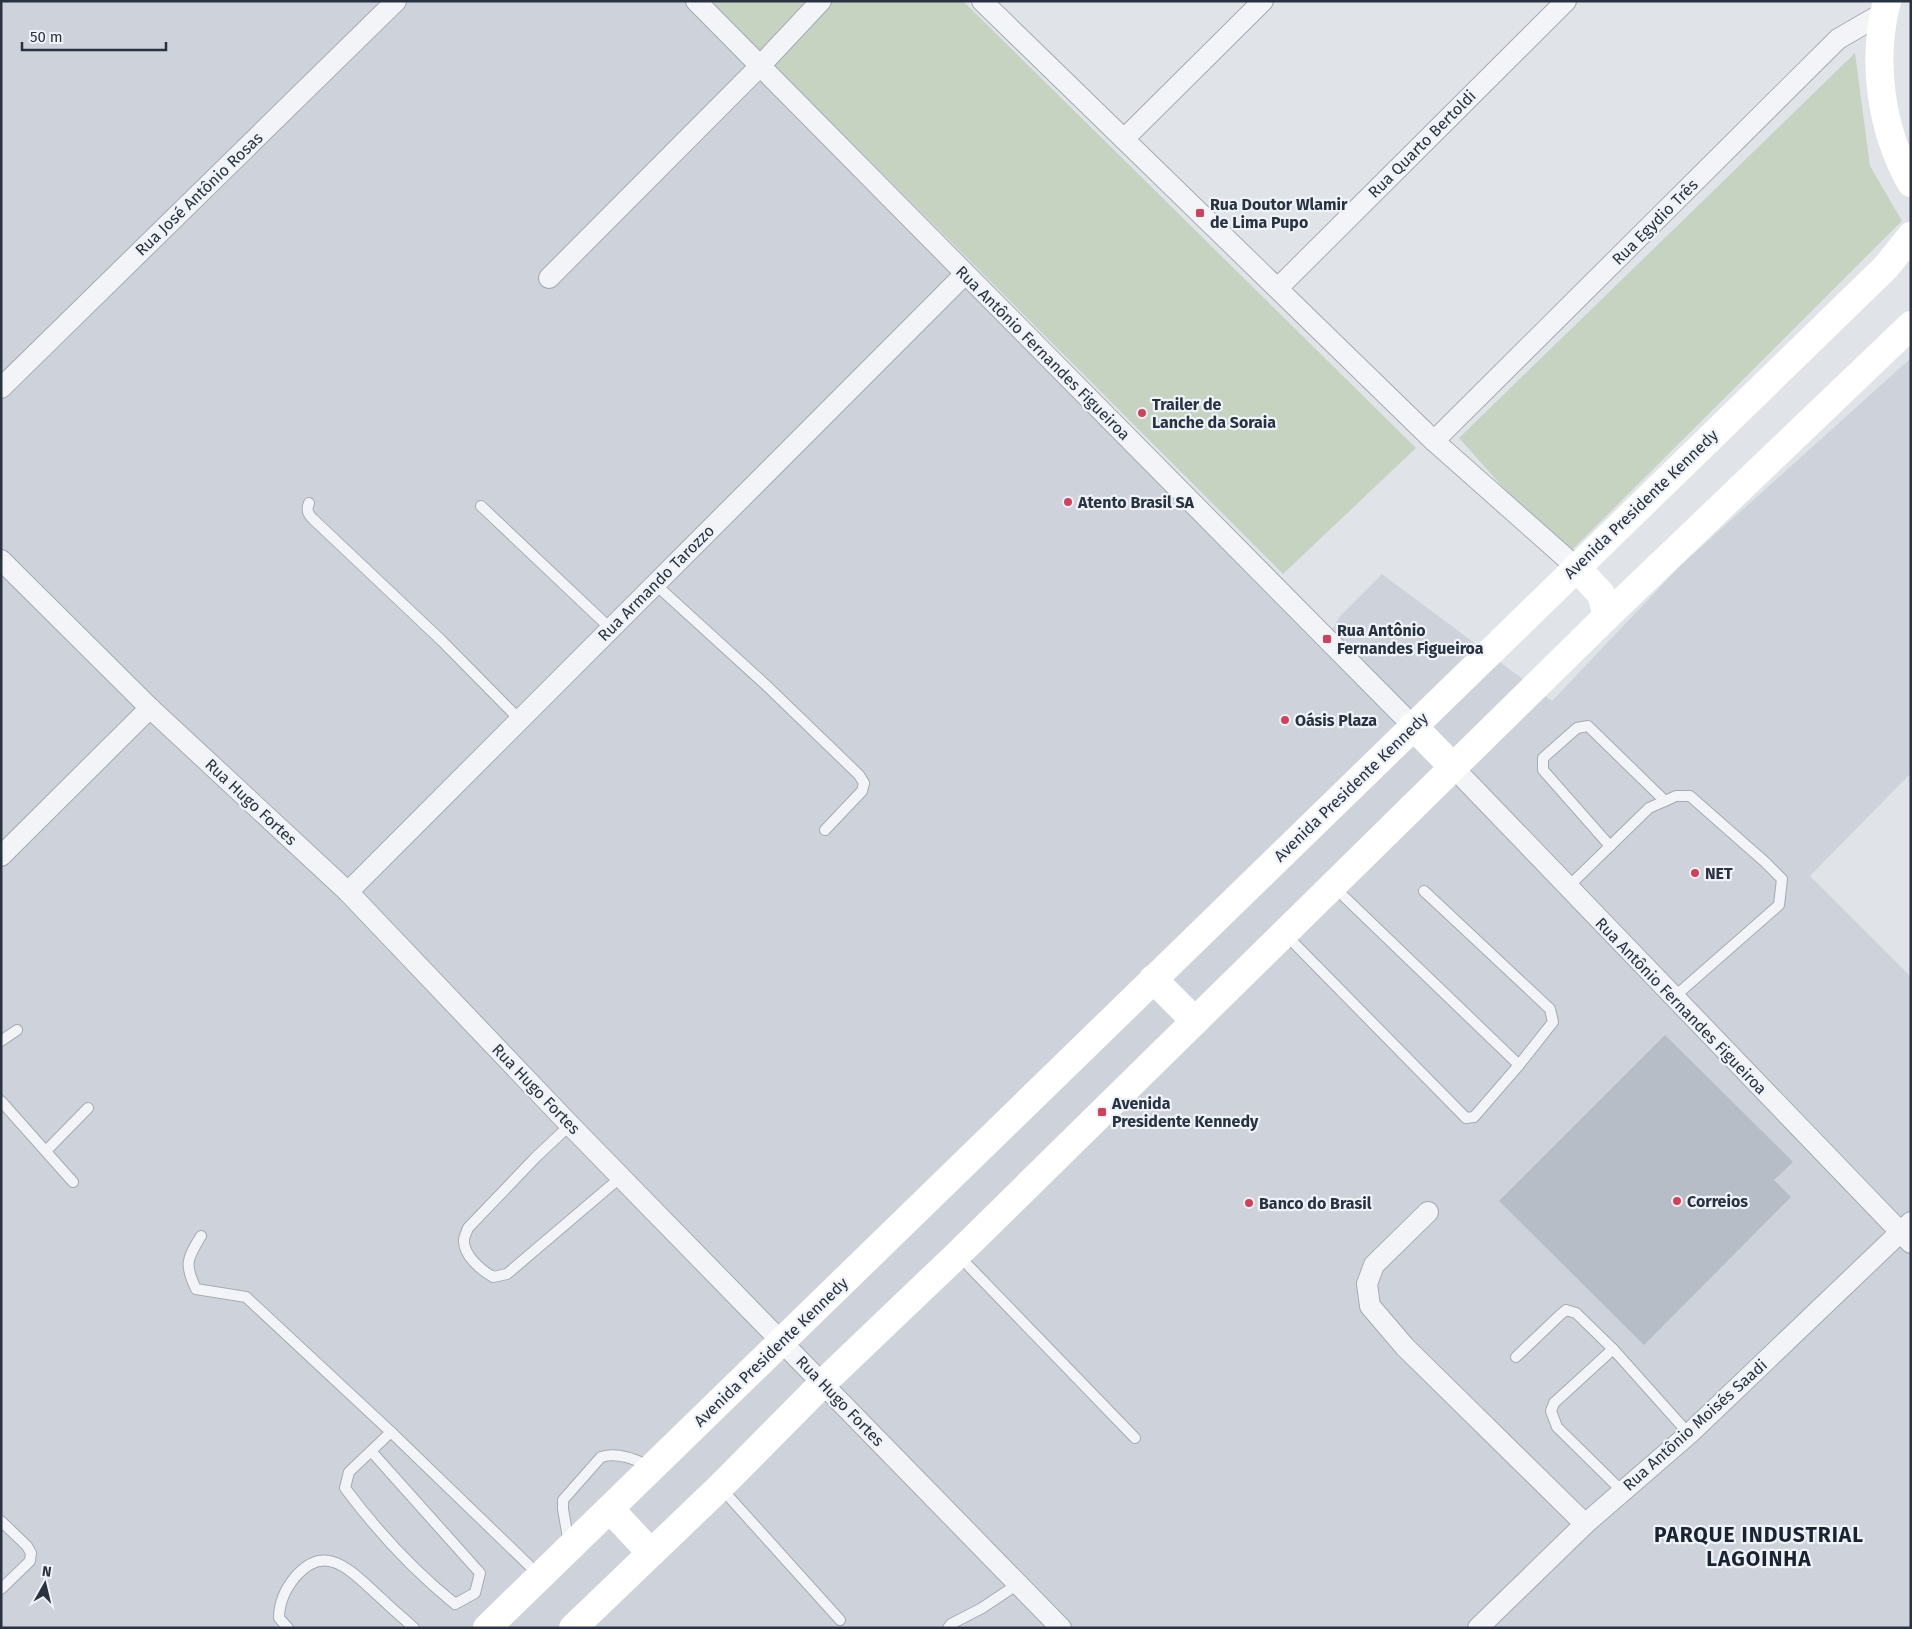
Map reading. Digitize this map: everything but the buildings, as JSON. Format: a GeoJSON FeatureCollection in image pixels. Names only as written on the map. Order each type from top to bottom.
{"type":"FeatureCollection","features":[{"type":"Feature","properties":{"kind":"main road"},"geometry":{"type":"LineString","coordinates":[[1885,7],[1879,65],[1885,117],[1901,166],[1911,183]]}},
{"type":"Feature","properties":{"kind":"main road","name":"Avenida Presidente Kennedy"},"geometry":{"type":"LineString","coordinates":[[487,1628],[1886,267],[1911,236]]}},
{"type":"Feature","properties":{"kind":"main road"},"geometry":{"type":"LineString","coordinates":[[573,1628],[720,1487],[823,1383],[957,1255],[1607,616],[1911,325]]}},
{"type":"Feature","properties":{"kind":"main road"},"geometry":{"type":"LineString","coordinates":[[1576,567],[1601,594],[1607,616]]}},
{"type":"Feature","properties":{"kind":"main road"},"geometry":{"type":"LineString","coordinates":[[1413,726],[1453,767]]}},
{"type":"Feature","properties":{"kind":"main road"},"geometry":{"type":"LineString","coordinates":[[1153,979],[1195,1021]]}},
{"type":"Feature","properties":{"kind":"main road"},"geometry":{"type":"LineString","coordinates":[[610,1509],[651,1553]]}},
{"type":"Feature","properties":{"kind":"street","name":"Rua José Antônio Rosas"},"geometry":{"type":"LineString","coordinates":[[1,388],[396,1]]}},
{"type":"Feature","properties":{"kind":"street","name":"Rua Antônio Fernandes Figueiroa"},"geometry":{"type":"LineString","coordinates":[[696,1],[1413,726]]}},
{"type":"Feature","properties":{"kind":"street"},"geometry":{"type":"LineString","coordinates":[[549,278],[761,65],[821,1]]}},
{"type":"Feature","properties":{"kind":"street"},"geometry":{"type":"LineString","coordinates":[[982,1],[1434,441],[1576,567]]}},
{"type":"Feature","properties":{"kind":"street"},"geometry":{"type":"LineString","coordinates":[[1124,139],[1263,1]]}},
{"type":"Feature","properties":{"kind":"street","name":"Rua Quarto Bertoldi"},"geometry":{"type":"LineString","coordinates":[[1278,288],[1566,1]]}},
{"type":"Feature","properties":{"kind":"street","name":"Rua Egydio Três"},"geometry":{"type":"LineString","coordinates":[[1434,441],[1838,39],[1885,7]]}},
{"type":"Feature","properties":{"kind":"street","name":"Rua Armando Tarozzo"},"geometry":{"type":"LineString","coordinates":[[348,892],[965,274]]}},
{"type":"Feature","properties":{"kind":"street","name":"Rua Hugo Fortes"},"geometry":{"type":"LineString","coordinates":[[1,560],[150,708],[348,892],[570,1125],[1061,1628]]}},
{"type":"Feature","properties":{"kind":"street"},"geometry":{"type":"LineString","coordinates":[[1,856],[150,708]]}},
{"type":"Feature","properties":{"kind":"street","name":"Rua Antônio Fernandes Figueiroa"},"geometry":{"type":"LineString","coordinates":[[1453,767],[1673,998],[1907,1233]]}},
{"type":"Feature","properties":{"kind":"street"},"geometry":{"type":"LineString","coordinates":[[1428,1212],[1374,1265],[1367,1284],[1370,1306],[1405,1347],[1585,1524]]}},
{"type":"Feature","properties":{"kind":"street","name":"Rua Antônio Moisés Saadi"},"geometry":{"type":"LineString","coordinates":[[1478,1628],[1585,1524],[1689,1434],[1907,1233]]}},
{"type":"Feature","properties":{"kind":"lane"},"geometry":{"type":"LineString","coordinates":[[309,503],[307,508],[312,519],[441,640],[520,720]]}},
{"type":"Feature","properties":{"kind":"lane"},"geometry":{"type":"LineString","coordinates":[[481,506],[611,629]]}},
{"type":"Feature","properties":{"kind":"lane"},"geometry":{"type":"LineString","coordinates":[[655,584],[768,687],[859,775],[864,783],[862,791],[825,830]]}},
{"type":"Feature","properties":{"kind":"lane"},"geometry":{"type":"LineString","coordinates":[[1610,846],[1543,770],[1542,758],[1577,728],[1588,726],[1665,801]]}},
{"type":"Feature","properties":{"kind":"lane"},"geometry":{"type":"LineString","coordinates":[[1568,887],[1649,808],[1676,796],[1690,796],[1782,879],[1779,905],[1673,998]]}},
{"type":"Feature","properties":{"kind":"lane"},"geometry":{"type":"LineString","coordinates":[[1332,886],[1519,1065]]}},
{"type":"Feature","properties":{"kind":"lane"},"geometry":{"type":"LineString","coordinates":[[1284,933],[1466,1118],[1474,1117],[1553,1022],[1550,1009],[1424,891]]}},
{"type":"Feature","properties":{"kind":"lane"},"geometry":{"type":"LineString","coordinates":[[1,1042],[16,1030]]}},
{"type":"Feature","properties":{"kind":"lane"},"geometry":{"type":"LineString","coordinates":[[1,1101],[73,1182]]}},
{"type":"Feature","properties":{"kind":"lane"},"geometry":{"type":"LineString","coordinates":[[46,1151],[88,1108]]}},
{"type":"Feature","properties":{"kind":"lane"},"geometry":{"type":"LineString","coordinates":[[570,1125],[536,1157],[468,1228],[464,1240],[468,1254],[483,1272],[493,1277],[507,1274],[621,1177]]}},
{"type":"Feature","properties":{"kind":"lane"},"geometry":{"type":"LineString","coordinates":[[201,1236],[190,1254],[187,1272],[196,1289],[246,1297],[391,1432],[540,1576]]}},
{"type":"Feature","properties":{"kind":"lane"},"geometry":{"type":"LineString","coordinates":[[957,1255],[1135,1438]]}},
{"type":"Feature","properties":{"kind":"lane"},"geometry":{"type":"LineString","coordinates":[[1516,1357],[1566,1310],[1576,1313],[1613,1349],[1689,1434]]}},
{"type":"Feature","properties":{"kind":"lane"},"geometry":{"type":"LineString","coordinates":[[1613,1349],[1554,1403],[1551,1411],[1557,1427],[1622,1491]]}},
{"type":"Feature","properties":{"kind":"lane"},"geometry":{"type":"LineString","coordinates":[[371,1451],[480,1572],[475,1593],[454,1604],[431,1585],[372,1525],[344,1488],[348,1472],[391,1432]]}},
{"type":"Feature","properties":{"kind":"lane"},"geometry":{"type":"LineString","coordinates":[[569,1548],[563,1500],[601,1457],[610,1454],[653,1467]]}},
{"type":"Feature","properties":{"kind":"lane"},"geometry":{"type":"LineString","coordinates":[[720,1487],[840,1620]]}},
{"type":"Feature","properties":{"kind":"lane"},"geometry":{"type":"LineString","coordinates":[[1,1521],[27,1546],[31,1553],[30,1561],[1,1588]]}},
{"type":"Feature","properties":{"kind":"lane"},"geometry":{"type":"LineString","coordinates":[[288,1628],[279,1618],[279,1605],[288,1586],[304,1567],[319,1560],[333,1562],[364,1581],[414,1628]]}},
{"type":"Feature","properties":{"kind":"lane"},"geometry":{"type":"LineString","coordinates":[[948,1628],[951,1624],[982,1608],[1018,1584]]}},
{"type":"Feature","properties":{"kind":"shaded area"},"geometry":{"type":"Polygon","coordinates":[[[1,1],[695,1],[1327,639],[1340,616],[1382,574],[1552,701],[1681,565],[1911,358],[1911,773],[1810,876],[1911,977],[1911,1628],[1,1628],[1,1]]]}},
{"type":"Feature","properties":{"kind":"green space"},"geometry":{"type":"Polygon","coordinates":[[[710,1],[963,1],[1416,448],[1283,574],[710,1]]]}},
{"type":"Feature","properties":{"kind":"green space"},"geometry":{"type":"Polygon","coordinates":[[[1855,53],[1870,166],[1902,221],[1565,557],[1459,438],[1855,53]]]}},
{"type":"Feature","properties":{"kind":"place","name":"Rua Doutor Wlamir de Lima Pupo"},"geometry":{"type":"Point","coordinates":[1200,213]}},
{"type":"Feature","properties":{"kind":"place","name":"Trailer de Lanche da Soraia"},"geometry":{"type":"Point","coordinates":[1142,413]}},
{"type":"Feature","properties":{"kind":"place","name":"Atento Brasil SA"},"geometry":{"type":"Point","coordinates":[1068,502]}},
{"type":"Feature","properties":{"kind":"place","name":"Rua Antônio Fernandes Figueiroa"},"geometry":{"type":"Point","coordinates":[1327,639]}},
{"type":"Feature","properties":{"kind":"place","name":"Oásis Plaza"},"geometry":{"type":"Point","coordinates":[1285,720]}},
{"type":"Feature","properties":{"kind":"place","name":"NET"},"geometry":{"type":"Point","coordinates":[1695,873]}},
{"type":"Feature","properties":{"kind":"place","name":"Avenida Presidente Kennedy"},"geometry":{"type":"Point","coordinates":[1102,1112]}},
{"type":"Feature","properties":{"kind":"place","name":"Correios"},"geometry":{"type":"Point","coordinates":[1677,1201]}},
{"type":"Feature","properties":{"kind":"place","name":"Banco do Brasil"},"geometry":{"type":"Point","coordinates":[1249,1203]}},
{"type":"Feature","properties":{"kind":"district","name":"PARQUE INDUSTRIAL LAGOINHA"},"geometry":{"type":"Point","coordinates":[1759,1547]}}]}
